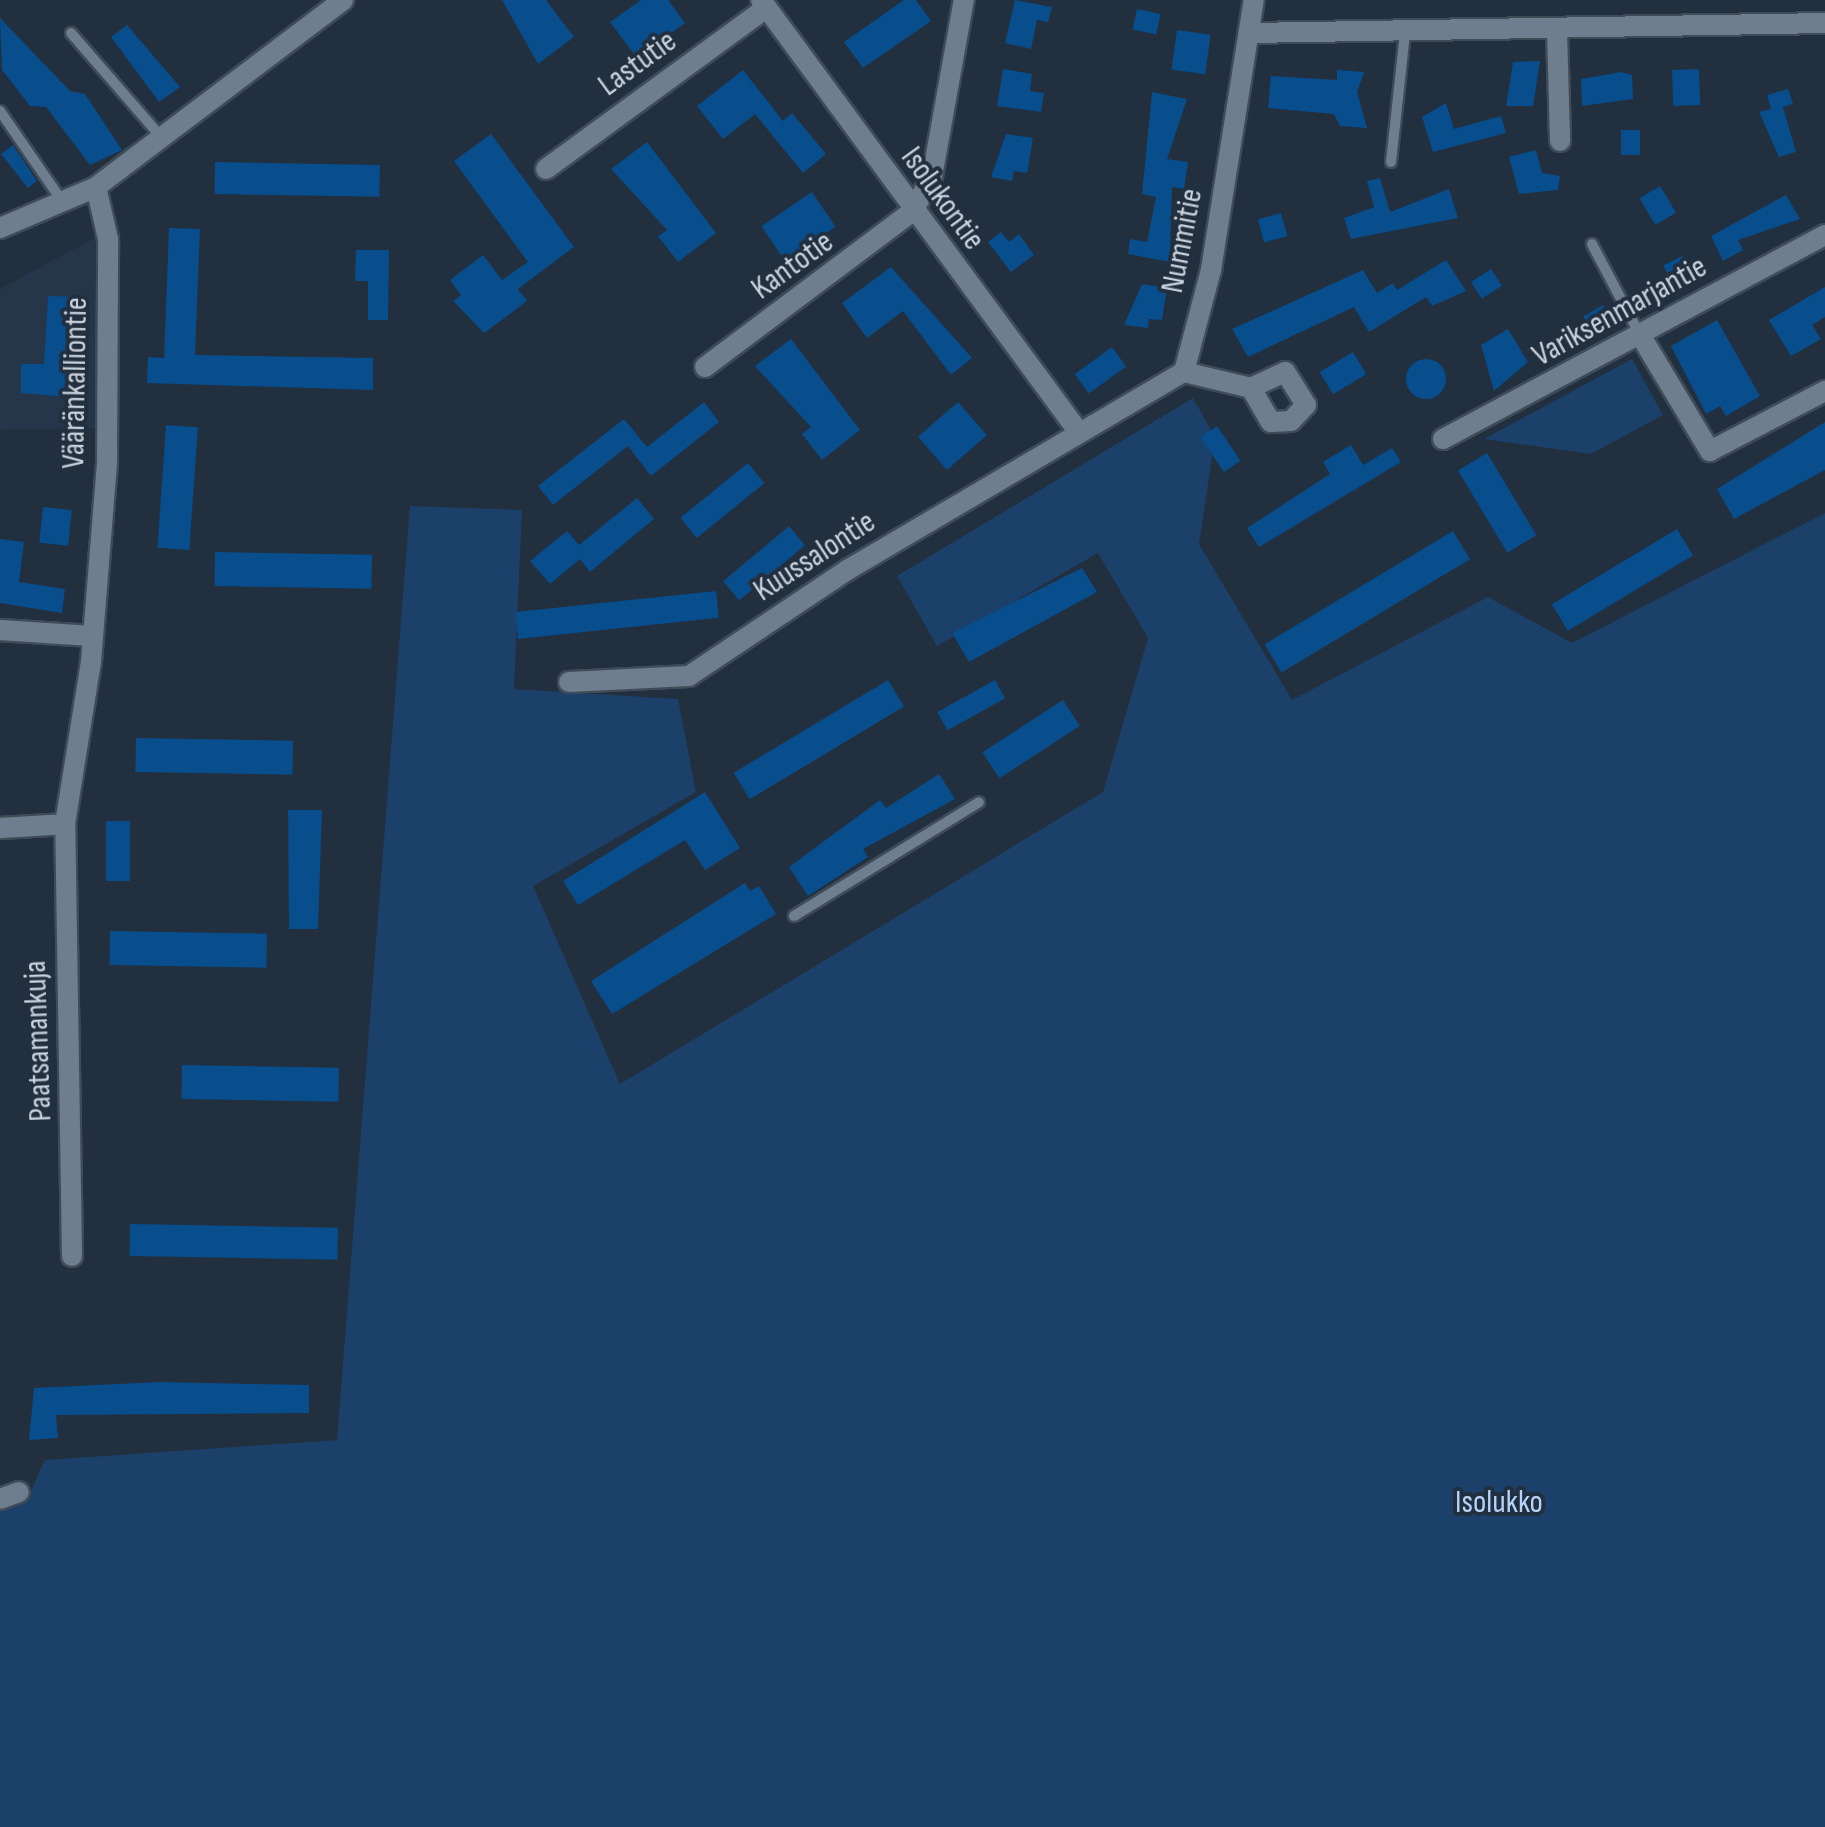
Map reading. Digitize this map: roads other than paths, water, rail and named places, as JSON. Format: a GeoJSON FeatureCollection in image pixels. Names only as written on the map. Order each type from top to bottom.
{"type":"FeatureCollection","features":[{"type":"Feature","properties":{"kind":"street"},"geometry":{"type":"LineString","coordinates":[[0,228],[96,186],[344,0]]}},
{"type":"Feature","properties":{"kind":"street"},"geometry":{"type":"LineString","coordinates":[[913,210],[932,176],[964,0]]}},
{"type":"Feature","properties":{"kind":"street","name":"Nummitie"},"geometry":{"type":"LineString","coordinates":[[1184,372],[1211,270],[1254,0]]}},
{"type":"Feature","properties":{"kind":"street","name":"Isolukontie"},"geometry":{"type":"LineString","coordinates":[[764,4],[1078,431]]}},
{"type":"Feature","properties":{"kind":"street","name":"Lastutie"},"geometry":{"type":"LineString","coordinates":[[546,169],[764,4]]}},
{"type":"Feature","properties":{"kind":"street"},"geometry":{"type":"LineString","coordinates":[[1249,33],[1825,24]]}},
{"type":"Feature","properties":{"kind":"street"},"geometry":{"type":"LineString","coordinates":[[1557,31],[1560,142]]}},
{"type":"Feature","properties":{"kind":"street","name":"Vääränkalliontie"},"geometry":{"type":"LineString","coordinates":[[65,824],[94,636],[108,258],[96,186]]}},
{"type":"Feature","properties":{"kind":"street","name":"Kantotie"},"geometry":{"type":"LineString","coordinates":[[705,367],[913,210]]}},
{"type":"Feature","properties":{"kind":"street","name":"Variksenmarjantie"},"geometry":{"type":"LineString","coordinates":[[1443,439],[1825,234]]}},
{"type":"Feature","properties":{"kind":"street"},"geometry":{"type":"LineString","coordinates":[[1638,333],[1710,450],[1825,390]]}},
{"type":"Feature","properties":{"kind":"street"},"geometry":{"type":"LineString","coordinates":[[1078,431],[1184,372],[1251,388]]}},
{"type":"Feature","properties":{"kind":"street","name":"Kuussalontie"},"geometry":{"type":"LineString","coordinates":[[569,682],[689,676],[1078,431]]}},
{"type":"Feature","properties":{"kind":"street"},"geometry":{"type":"LineString","coordinates":[[0,630],[94,636]]}},
{"type":"Feature","properties":{"kind":"street"},"geometry":{"type":"LineString","coordinates":[[0,828],[65,824]]}},
{"type":"Feature","properties":{"kind":"street","name":"Paatsamankuja"},"geometry":{"type":"LineString","coordinates":[[65,824],[72,1256]]}},
{"type":"Feature","properties":{"kind":"lane"},"geometry":{"type":"LineString","coordinates":[[70,33],[162,137]]}},
{"type":"Feature","properties":{"kind":"lane"},"geometry":{"type":"LineString","coordinates":[[1390,162],[1405,33]]}},
{"type":"Feature","properties":{"kind":"lane"},"geometry":{"type":"LineString","coordinates":[[0,111],[62,201]]}},
{"type":"Feature","properties":{"kind":"lane"},"geometry":{"type":"LineString","coordinates":[[1592,244],[1638,333]]}},
{"type":"Feature","properties":{"kind":"lane"},"geometry":{"type":"LineString","coordinates":[[794,916],[979,802]]}},
{"type":"Feature","properties":{"kind":"park label","name":"Isolukko"},"geometry":{"type":"Point","coordinates":[1499,1503]}}]}
